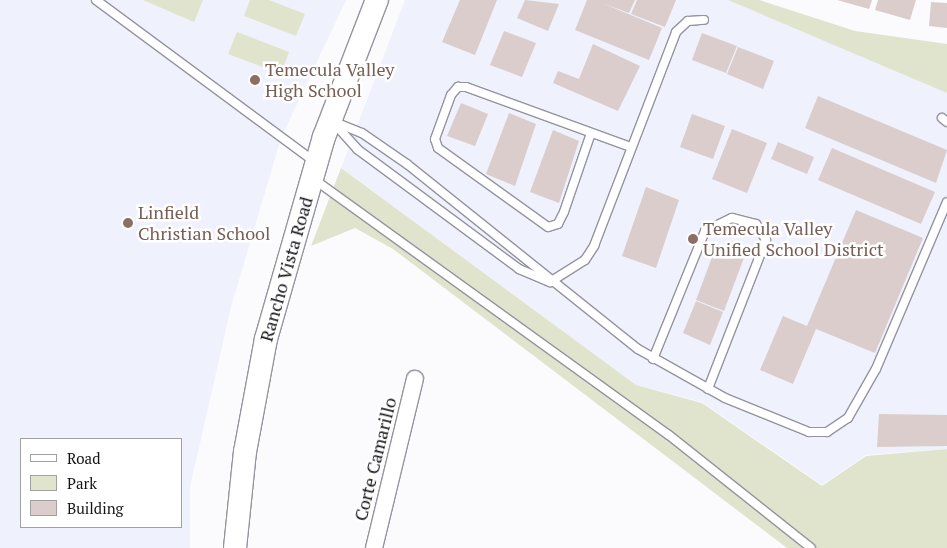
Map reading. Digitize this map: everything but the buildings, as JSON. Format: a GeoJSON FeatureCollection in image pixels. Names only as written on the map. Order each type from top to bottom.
{"type":"FeatureCollection","features":[{"type":"Feature","properties":{"kind":"main road","name":"Rancho Vista Road"},"geometry":{"type":"LineString","coordinates":[[240,548],[245,452],[266,339],[314,170],[331,120],[378,0]]}},
{"type":"Feature","properties":{"kind":"street","name":"Corte Camarillo"},"geometry":{"type":"LineString","coordinates":[[374,548],[415,379]]}},
{"type":"Feature","properties":{"kind":"lane"},"geometry":{"type":"LineString","coordinates":[[96,0],[314,170],[669,435],[811,548]]}},
{"type":"Feature","properties":{"kind":"lane"},"geometry":{"type":"LineString","coordinates":[[550,282],[585,260],[594,246],[676,32],[688,21],[704,20]]}},
{"type":"Feature","properties":{"kind":"lane"},"geometry":{"type":"LineString","coordinates":[[591,133],[564,212],[558,224],[548,227],[438,148],[435,140],[451,95],[458,87],[466,86],[631,147]]}},
{"type":"Feature","properties":{"kind":"lane"},"geometry":{"type":"LineString","coordinates":[[331,120],[362,133],[407,164],[540,266],[550,282]]}},
{"type":"Feature","properties":{"kind":"lane"},"geometry":{"type":"LineString","coordinates":[[331,120],[357,149],[519,269],[550,282],[653,359],[708,388],[809,432],[838,427],[876,369],[947,202]]}},
{"type":"Feature","properties":{"kind":"lane"},"geometry":{"type":"LineString","coordinates":[[653,359],[706,232],[732,218],[756,224],[766,240],[708,388]]}},
{"type":"Feature","properties":{"kind":"shaded area","name":"Linfield Christian School"},"geometry":{"type":"Polygon","coordinates":[[[0,0],[346,0],[281,138],[231,307],[190,487],[190,548],[0,548],[0,0]]]}},
{"type":"Feature","properties":{"kind":"shaded area","name":"Temecula Valley Unified School District"},"geometry":{"type":"Polygon","coordinates":[[[405,0],[759,0],[855,31],[947,44],[947,449],[866,455],[822,485],[702,402],[636,385],[341,168],[405,0]]]}},
{"type":"Feature","properties":{"kind":"green space"},"geometry":{"type":"Polygon","coordinates":[[[143,0],[203,0],[194,22],[143,0]]]}},
{"type":"Feature","properties":{"kind":"green space"},"geometry":{"type":"Polygon","coordinates":[[[250,0],[269,0],[305,14],[296,36],[244,16],[250,0]]]}},
{"type":"Feature","properties":{"kind":"green space"},"geometry":{"type":"Polygon","coordinates":[[[728,0],[759,0],[855,31],[947,44],[947,93],[728,0]]]}},
{"type":"Feature","properties":{"kind":"green space"},"geometry":{"type":"Polygon","coordinates":[[[237,32],[289,52],[281,74],[228,54],[237,32]]]}},
{"type":"Feature","properties":{"kind":"green space"},"geometry":{"type":"Polygon","coordinates":[[[341,168],[636,385],[702,403],[822,486],[866,456],[947,449],[947,548],[787,548],[393,249],[355,228],[311,246],[341,168]]]}},
{"type":"Feature","properties":{"kind":"place","name":"Temecula Valley High School"},"geometry":{"type":"Point","coordinates":[255,80]}},
{"type":"Feature","properties":{"kind":"place","name":"Linfield Christian School"},"geometry":{"type":"Point","coordinates":[128,223]}},
{"type":"Feature","properties":{"kind":"place","name":"Temecula Valley Unified School District"},"geometry":{"type":"Point","coordinates":[693,239]}}]}
